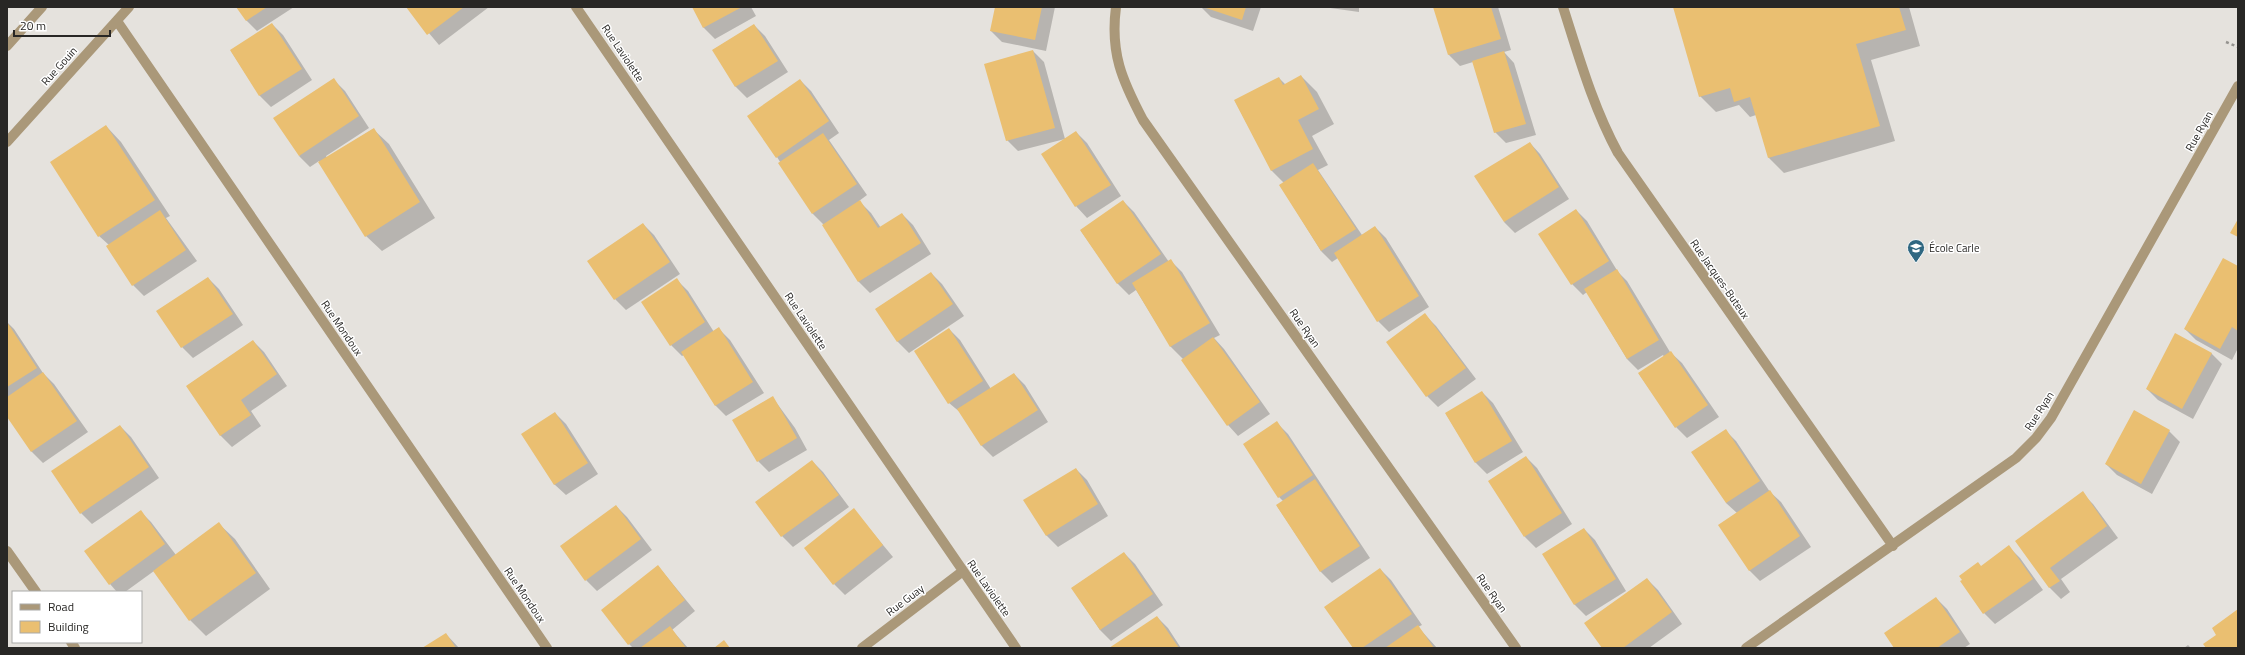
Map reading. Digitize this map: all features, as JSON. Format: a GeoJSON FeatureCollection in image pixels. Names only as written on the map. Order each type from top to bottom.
{"type":"FeatureCollection","features":[{"type":"Feature","properties":{"kind":"street"},"geometry":{"type":"LineString","coordinates":[[7,46],[42,7]]}},
{"type":"Feature","properties":{"kind":"street","name":"Rue Gouin"},"geometry":{"type":"LineString","coordinates":[[7,142],[129,7]]}},
{"type":"Feature","properties":{"kind":"street","name":"Rue Laviolette"},"geometry":{"type":"LineString","coordinates":[[576,7],[1016,648]]}},
{"type":"Feature","properties":{"kind":"street","name":"Rue Ryan"},"geometry":{"type":"LineString","coordinates":[[1116,7],[1114,33],[1115,54],[1130,96],[1143,120],[1516,648]]}},
{"type":"Feature","properties":{"kind":"street","name":"Rue Jacques-Buteux"},"geometry":{"type":"LineString","coordinates":[[1563,7],[1593,99],[1603,125],[1618,153],[1893,546]]}},
{"type":"Feature","properties":{"kind":"street","name":"Rue Mondoux"},"geometry":{"type":"LineString","coordinates":[[116,21],[547,648]]}},
{"type":"Feature","properties":{"kind":"street","name":"Rue Ryan"},"geometry":{"type":"LineString","coordinates":[[1746,648],[2016,458],[2036,438],[2051,418],[2238,86]]}},
{"type":"Feature","properties":{"kind":"street"},"geometry":{"type":"LineString","coordinates":[[7,551],[35,591]]}},
{"type":"Feature","properties":{"kind":"street","name":"Rue Guay"},"geometry":{"type":"LineString","coordinates":[[862,648],[963,571]]}},
{"type":"Feature","properties":{"kind":"path"},"geometry":{"type":"LineString","coordinates":[[2226,42],[2238,47]]}},
{"type":"Feature","properties":{"kind":"building"},"geometry":{"type":"Polygon","coordinates":[[[236,7],[267,7],[246,21],[236,7]]]}},
{"type":"Feature","properties":{"kind":"building"},"geometry":{"type":"Polygon","coordinates":[[[406,7],[464,7],[427,35],[406,7]]]}},
{"type":"Feature","properties":{"kind":"building"},"geometry":{"type":"Polygon","coordinates":[[[692,7],[742,7],[703,28],[692,7]]]}},
{"type":"Feature","properties":{"kind":"building"},"geometry":{"type":"Polygon","coordinates":[[[995,7],[1042,7],[1035,40],[990,31],[995,7]]]}},
{"type":"Feature","properties":{"kind":"building"},"geometry":{"type":"Polygon","coordinates":[[[1203,7],[1246,7],[1242,20],[1203,7]]]}},
{"type":"Feature","properties":{"kind":"building"},"geometry":{"type":"Polygon","coordinates":[[[1433,7],[1491,7],[1501,39],[1448,55],[1433,7]]]}},
{"type":"Feature","properties":{"kind":"building"},"geometry":{"type":"Polygon","coordinates":[[[1673,7],[1899,7],[1906,30],[1856,44],[1880,126],[1768,158],[1750,97],[1734,102],[1730,88],[1699,97],[1673,7]]]}},
{"type":"Feature","properties":{"kind":"building"},"geometry":{"type":"Polygon","coordinates":[[[272,23],[302,69],[259,96],[230,50],[272,23]]]}},
{"type":"Feature","properties":{"kind":"building"},"geometry":{"type":"Polygon","coordinates":[[[754,24],[778,61],[735,87],[712,50],[754,24]]]}},
{"type":"Feature","properties":{"kind":"building"},"geometry":{"type":"Polygon","coordinates":[[[1033,50],[1055,128],[1006,141],[984,64],[1033,50]]]}},
{"type":"Feature","properties":{"kind":"building"},"geometry":{"type":"Polygon","coordinates":[[[1504,51],[1526,124],[1494,133],[1472,61],[1504,51]]]}},
{"type":"Feature","properties":{"kind":"building"},"geometry":{"type":"Polygon","coordinates":[[[1301,75],[1319,109],[1298,120],[1313,149],[1271,171],[1234,100],[1279,77],[1283,85],[1301,75]]]}},
{"type":"Feature","properties":{"kind":"building"},"geometry":{"type":"Polygon","coordinates":[[[334,78],[359,116],[299,156],[273,118],[334,78]]]}},
{"type":"Feature","properties":{"kind":"building"},"geometry":{"type":"Polygon","coordinates":[[[800,79],[829,121],[776,158],[747,116],[800,79]]]}},
{"type":"Feature","properties":{"kind":"building"},"geometry":{"type":"Polygon","coordinates":[[[106,125],[155,200],[98,237],[50,162],[106,125]]]}},
{"type":"Feature","properties":{"kind":"building"},"geometry":{"type":"Polygon","coordinates":[[[374,128],[420,202],[365,237],[318,162],[374,128]]]}},
{"type":"Feature","properties":{"kind":"building"},"geometry":{"type":"Polygon","coordinates":[[[1076,131],[1111,185],[1075,207],[1041,154],[1076,131]]]}},
{"type":"Feature","properties":{"kind":"building"},"geometry":{"type":"Polygon","coordinates":[[[823,133],[857,184],[812,214],[778,163],[823,133]]]}},
{"type":"Feature","properties":{"kind":"building"},"geometry":{"type":"Polygon","coordinates":[[[1530,142],[1559,187],[1504,222],[1474,176],[1530,142]]]}},
{"type":"Feature","properties":{"kind":"building"},"geometry":{"type":"Polygon","coordinates":[[[1313,163],[1356,229],[1321,251],[1279,185],[1313,163]]]}},
{"type":"Feature","properties":{"kind":"building"},"geometry":{"type":"Polygon","coordinates":[[[860,200],[878,228],[902,213],[921,243],[858,282],[822,225],[860,200]]]}},
{"type":"Feature","properties":{"kind":"building"},"geometry":{"type":"Polygon","coordinates":[[[1123,200],[1161,254],[1117,284],[1080,230],[1123,200]]]}},
{"type":"Feature","properties":{"kind":"building"},"geometry":{"type":"Polygon","coordinates":[[[1576,209],[1609,261],[1571,285],[1538,234],[1576,209]]]}},
{"type":"Feature","properties":{"kind":"building"},"geometry":{"type":"Polygon","coordinates":[[[160,210],[186,250],[132,286],[106,246],[160,210]]]}},
{"type":"Feature","properties":{"kind":"building"},"geometry":{"type":"Polygon","coordinates":[[[2238,219],[2238,237],[2230,233],[2238,219]]]}},
{"type":"Feature","properties":{"kind":"building"},"geometry":{"type":"Polygon","coordinates":[[[643,223],[670,262],[614,300],[587,261],[643,223]]]}},
{"type":"Feature","properties":{"kind":"building"},"geometry":{"type":"Polygon","coordinates":[[[1375,226],[1419,296],[1377,322],[1334,253],[1375,226]]]}},
{"type":"Feature","properties":{"kind":"building"},"geometry":{"type":"Polygon","coordinates":[[[2223,258],[2238,266],[2238,331],[2232,327],[2220,349],[2184,329],[2223,258]]]}},
{"type":"Feature","properties":{"kind":"building"},"geometry":{"type":"Polygon","coordinates":[[[1171,259],[1210,323],[1170,347],[1132,283],[1171,259]]]}},
{"type":"Feature","properties":{"kind":"building"},"geometry":{"type":"Polygon","coordinates":[[[1617,269],[1659,340],[1627,359],[1584,289],[1617,269]]]}},
{"type":"Feature","properties":{"kind":"building"},"geometry":{"type":"Polygon","coordinates":[[[931,272],[953,304],[897,342],[875,309],[931,272]]]}},
{"type":"Feature","properties":{"kind":"building"},"geometry":{"type":"Polygon","coordinates":[[[208,277],[233,314],[181,348],[156,311],[208,277]]]}},
{"type":"Feature","properties":{"kind":"building"},"geometry":{"type":"Polygon","coordinates":[[[677,278],[705,322],[670,346],[641,302],[677,278]]]}},
{"type":"Feature","properties":{"kind":"building"},"geometry":{"type":"Polygon","coordinates":[[[1425,313],[1466,368],[1426,397],[1386,342],[1425,313]]]}},
{"type":"Feature","properties":{"kind":"building"},"geometry":{"type":"Polygon","coordinates":[[[7,322],[37,368],[7,387],[7,322]]]}},
{"type":"Feature","properties":{"kind":"building"},"geometry":{"type":"Polygon","coordinates":[[[719,327],[753,382],[715,406],[681,352],[719,327]]]}},
{"type":"Feature","properties":{"kind":"building"},"geometry":{"type":"Polygon","coordinates":[[[949,328],[983,381],[948,404],[914,351],[949,328]]]}},
{"type":"Feature","properties":{"kind":"building"},"geometry":{"type":"Polygon","coordinates":[[[2175,333],[2212,353],[2182,409],[2146,389],[2175,333]]]}},
{"type":"Feature","properties":{"kind":"building"},"geometry":{"type":"Polygon","coordinates":[[[1213,337],[1260,402],[1227,426],[1181,360],[1213,337]]]}},
{"type":"Feature","properties":{"kind":"building"},"geometry":{"type":"Polygon","coordinates":[[[253,340],[277,374],[241,400],[251,415],[220,436],[186,386],[253,340]]]}},
{"type":"Feature","properties":{"kind":"building"},"geometry":{"type":"Polygon","coordinates":[[[1671,351],[1708,405],[1675,428],[1638,373],[1671,351]]]}},
{"type":"Feature","properties":{"kind":"building"},"geometry":{"type":"Polygon","coordinates":[[[43,372],[77,421],[31,452],[7,417],[7,397],[43,372]]]}},
{"type":"Feature","properties":{"kind":"building"},"geometry":{"type":"Polygon","coordinates":[[[1014,373],[1038,410],[981,446],[957,409],[1014,373]]]}},
{"type":"Feature","properties":{"kind":"building"},"geometry":{"type":"Polygon","coordinates":[[[1482,391],[1512,441],[1475,463],[1445,413],[1482,391]]]}},
{"type":"Feature","properties":{"kind":"building"},"geometry":{"type":"Polygon","coordinates":[[[773,396],[797,438],[757,462],[732,420],[773,396]]]}},
{"type":"Feature","properties":{"kind":"building"},"geometry":{"type":"Polygon","coordinates":[[[2134,410],[2170,430],[2141,484],[2105,464],[2134,410]]]}},
{"type":"Feature","properties":{"kind":"building"},"geometry":{"type":"Polygon","coordinates":[[[555,412],[588,463],[554,485],[521,434],[555,412]]]}},
{"type":"Feature","properties":{"kind":"building"},"geometry":{"type":"Polygon","coordinates":[[[1277,421],[1313,475],[1278,498],[1243,444],[1277,421]]]}},
{"type":"Feature","properties":{"kind":"building"},"geometry":{"type":"Polygon","coordinates":[[[120,425],[149,467],[80,514],[51,471],[120,425]]]}},
{"type":"Feature","properties":{"kind":"building"},"geometry":{"type":"Polygon","coordinates":[[[1726,429],[1760,481],[1726,503],[1691,452],[1726,429]]]}},
{"type":"Feature","properties":{"kind":"building"},"geometry":{"type":"Polygon","coordinates":[[[1526,456],[1562,513],[1524,537],[1488,481],[1526,456]]]}},
{"type":"Feature","properties":{"kind":"building"},"geometry":{"type":"Polygon","coordinates":[[[812,460],[839,495],[781,537],[755,502],[812,460]]]}},
{"type":"Feature","properties":{"kind":"building"},"geometry":{"type":"Polygon","coordinates":[[[1076,468],[1098,504],[1046,536],[1023,500],[1076,468]]]}},
{"type":"Feature","properties":{"kind":"building"},"geometry":{"type":"Polygon","coordinates":[[[1315,479],[1360,546],[1320,572],[1276,505],[1315,479]]]}},
{"type":"Feature","properties":{"kind":"building"},"geometry":{"type":"Polygon","coordinates":[[[1770,490],[1800,536],[1749,571],[1718,525],[1770,490]]]}},
{"type":"Feature","properties":{"kind":"building"},"geometry":{"type":"Polygon","coordinates":[[[2083,491],[2107,526],[2050,568],[2060,581],[2049,588],[2015,541],[2083,491]]]}},
{"type":"Feature","properties":{"kind":"building"},"geometry":{"type":"Polygon","coordinates":[[[616,505],[641,539],[585,581],[560,546],[616,505]]]}},
{"type":"Feature","properties":{"kind":"building"},"geometry":{"type":"Polygon","coordinates":[[[854,508],[883,545],[833,585],[804,548],[854,508]]]}},
{"type":"Feature","properties":{"kind":"building"},"geometry":{"type":"Polygon","coordinates":[[[141,510],[165,544],[109,585],[84,551],[141,510]]]}},
{"type":"Feature","properties":{"kind":"building"},"geometry":{"type":"Polygon","coordinates":[[[219,522],[256,573],[189,621],[153,571],[219,522]]]}},
{"type":"Feature","properties":{"kind":"building"},"geometry":{"type":"Polygon","coordinates":[[[1584,528],[1616,579],[1574,605],[1542,554],[1584,528]]]}},
{"type":"Feature","properties":{"kind":"building"},"geometry":{"type":"Polygon","coordinates":[[[2009,545],[2033,579],[1983,614],[1960,581],[1962,580],[1959,576],[1978,562],[1981,566],[2009,545]]]}},
{"type":"Feature","properties":{"kind":"building"},"geometry":{"type":"Polygon","coordinates":[[[1124,552],[1153,594],[1100,630],[1071,588],[1124,552]]]}},
{"type":"Feature","properties":{"kind":"building"},"geometry":{"type":"Polygon","coordinates":[[[658,565],[685,600],[628,645],[601,610],[658,565]]]}},
{"type":"Feature","properties":{"kind":"building"},"geometry":{"type":"Polygon","coordinates":[[[1380,568],[1412,614],[1362,648],[1353,648],[1324,607],[1380,568]]]}},
{"type":"Feature","properties":{"kind":"building"},"geometry":{"type":"Polygon","coordinates":[[[1647,578],[1672,612],[1623,648],[1602,648],[1584,623],[1647,578]]]}},
{"type":"Feature","properties":{"kind":"building"},"geometry":{"type":"Polygon","coordinates":[[[1936,597],[1960,632],[1937,648],[1894,648],[1884,633],[1936,597]]]}},
{"type":"Feature","properties":{"kind":"building"},"geometry":{"type":"Polygon","coordinates":[[[2238,609],[2238,648],[2206,648],[2203,644],[2216,635],[2212,628],[2238,609]]]}},
{"type":"Feature","properties":{"kind":"building"},"geometry":{"type":"Polygon","coordinates":[[[1157,616],[1179,648],[1109,648],[1157,616]]]}},
{"type":"Feature","properties":{"kind":"building"},"geometry":{"type":"Polygon","coordinates":[[[1418,625],[1434,648],[1385,648],[1418,625]]]}},
{"type":"Feature","properties":{"kind":"building"},"geometry":{"type":"Polygon","coordinates":[[[670,626],[686,648],[640,648],[670,626]]]}},
{"type":"Feature","properties":{"kind":"building"},"geometry":{"type":"Polygon","coordinates":[[[446,633],[456,648],[422,648],[446,633]]]}},
{"type":"Feature","properties":{"kind":"building"},"geometry":{"type":"Polygon","coordinates":[[[724,640],[730,648],[714,648],[724,640]]]}},
{"type":"Feature","properties":{"kind":"place","name":"École Carle"},"geometry":{"type":"Point","coordinates":[1916,263]}}]}
